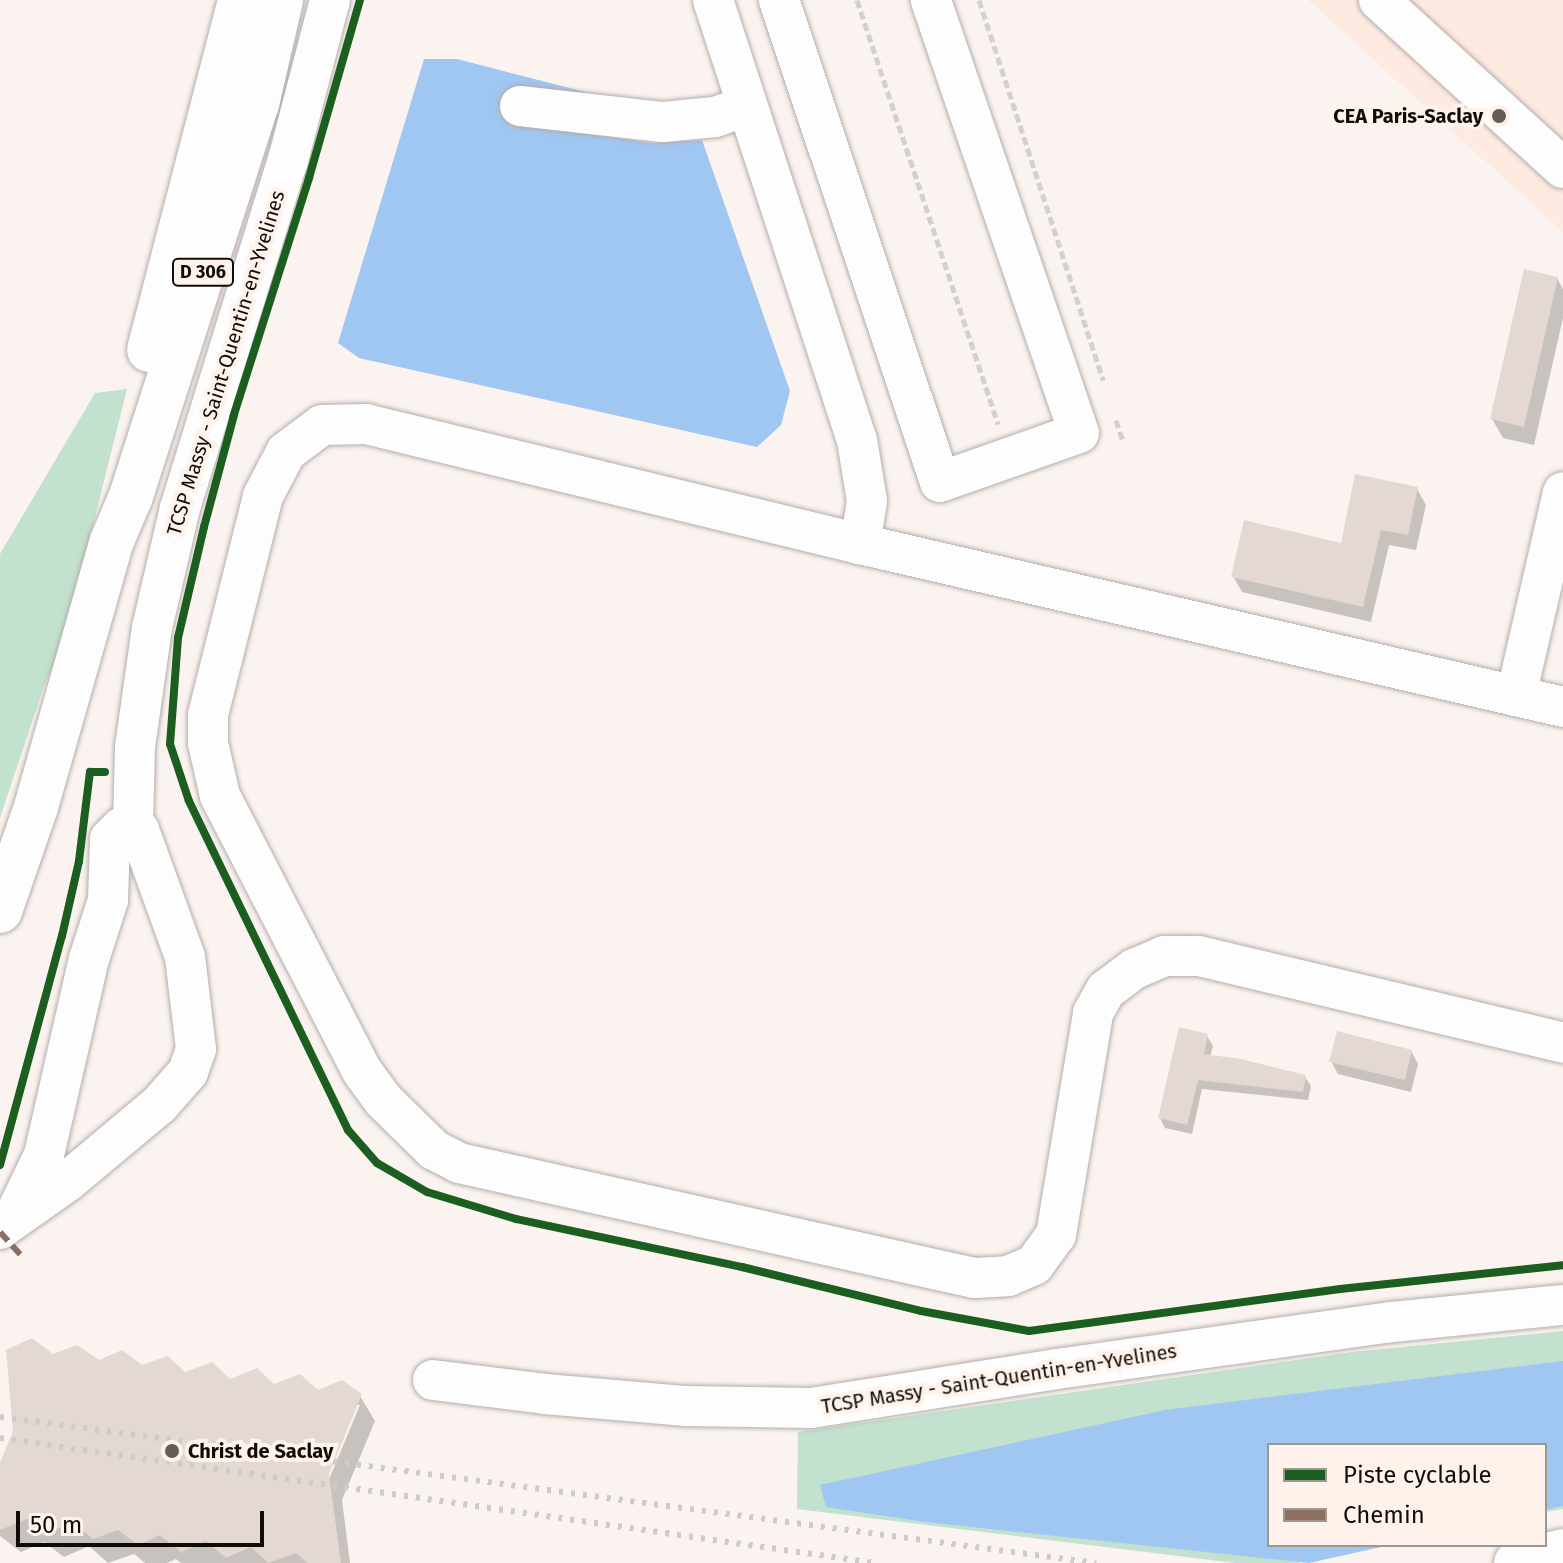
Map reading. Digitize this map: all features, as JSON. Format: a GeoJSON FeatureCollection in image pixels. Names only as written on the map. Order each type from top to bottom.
{"type":"FeatureCollection","features":[{"type":"Feature","properties":{"kind":"main road","name":"D 306"},"geometry":{"type":"LineString","coordinates":[[112,541],[116,492],[134,407],[240,0]]}},
{"type":"Feature","properties":{"kind":"main road","name":"D 306"},"geometry":{"type":"LineString","coordinates":[[0,911],[36,807],[112,541],[146,452],[257,104],[281,0]]}},
{"type":"Feature","properties":{"kind":"main road"},"geometry":{"type":"LineString","coordinates":[[1516,1563],[1563,1551]]}},
{"type":"Feature","properties":{"kind":"lane","name":"TCSP Massy - Saint-Quentin-en-Yvelines"},"geometry":{"type":"LineString","coordinates":[[133,825],[135,747],[152,628],[176,523],[216,384],[288,160],[330,0]]}},
{"type":"Feature","properties":{"kind":"lane"},"geometry":{"type":"LineString","coordinates":[[713,0],[857,440],[867,501],[860,544]]}},
{"type":"Feature","properties":{"kind":"lane"},"geometry":{"type":"LineString","coordinates":[[779,0],[940,482],[1079,433],[931,0]]}},
{"type":"Feature","properties":{"kind":"lane"},"geometry":{"type":"LineString","coordinates":[[1379,0],[1563,168]]}},
{"type":"Feature","properties":{"kind":"lane"},"geometry":{"type":"LineString","coordinates":[[520,106],[663,122],[715,117],[747,106]]}},
{"type":"Feature","properties":{"kind":"lane"},"geometry":{"type":"LineString","coordinates":[[1563,707],[860,544],[366,424],[322,425],[286,452],[263,496],[208,715],[213,770],[220,796],[362,1071],[383,1100],[434,1150],[459,1163],[974,1278],[1008,1276],[1034,1265],[1056,1235],[1093,1013],[1106,990],[1134,969],[1164,956],[1199,956],[1563,1043]]}},
{"type":"Feature","properties":{"kind":"lane"},"geometry":{"type":"LineString","coordinates":[[1516,696],[1563,492]]}},
{"type":"Feature","properties":{"kind":"lane"},"geometry":{"type":"LineString","coordinates":[[133,825],[139,830],[185,957],[196,1049],[188,1072],[159,1105],[68,1181],[6,1224],[44,1155],[89,959],[108,900],[110,839],[121,828],[133,825]]}},
{"type":"Feature","properties":{"kind":"lane","name":"TCSP Massy - Saint-Quentin-en-Yvelines"},"geometry":{"type":"LineString","coordinates":[[433,1380],[545,1394],[686,1406],[811,1408],[1057,1369],[1392,1322],[1563,1305]]}},
{"type":"Feature","properties":{"kind":"path"},"geometry":{"type":"LineString","coordinates":[[857,0],[1000,430]]}},
{"type":"Feature","properties":{"kind":"path"},"geometry":{"type":"LineString","coordinates":[[979,0],[1104,383]]}},
{"type":"Feature","properties":{"kind":"path"},"geometry":{"type":"LineString","coordinates":[[1114,412],[1123,442]]}},
{"type":"Feature","properties":{"kind":"shaded area","name":"CEA Paris-Saclay"},"geometry":{"type":"Polygon","coordinates":[[[1308,0],[1563,0],[1563,232],[1308,0]]]}},
{"type":"Feature","properties":{"kind":"green space"},"geometry":{"type":"Polygon","coordinates":[[[127,389],[65,637],[43,689],[0,818],[0,554],[95,393],[127,389]]]}},
{"type":"Feature","properties":{"kind":"green space"},"geometry":{"type":"Polygon","coordinates":[[[1563,1331],[1563,1509],[1547,1512],[1547,1443],[1267,1443],[1267,1547],[1300,1563],[1235,1563],[797,1509],[798,1432],[1352,1352],[1563,1331]]]}},
{"type":"Feature","properties":{"kind":"water"},"geometry":{"type":"Polygon","coordinates":[[[424,59],[457,59],[585,92],[573,132],[653,143],[702,140],[790,391],[781,425],[757,447],[359,358],[338,343],[424,59]]]}},
{"type":"Feature","properties":{"kind":"water"},"geometry":{"type":"Polygon","coordinates":[[[1563,1361],[1563,1506],[1547,1510],[1547,1443],[1267,1443],[1267,1547],[1381,1547],[1309,1563],[925,1522],[826,1507],[820,1485],[1165,1410],[1563,1361]]]}},
{"type":"Feature","properties":{"kind":"building"},"geometry":{"type":"Polygon","coordinates":[[[1524,269],[1558,277],[1524,427],[1490,419],[1524,269]]]}},
{"type":"Feature","properties":{"kind":"building"},"geometry":{"type":"Polygon","coordinates":[[[1355,474],[1418,487],[1408,535],[1381,530],[1363,607],[1231,577],[1244,520],[1341,543],[1355,474]]]}},
{"type":"Feature","properties":{"kind":"building"},"geometry":{"type":"Polygon","coordinates":[[[1179,1027],[1208,1034],[1204,1054],[1241,1059],[1306,1075],[1303,1092],[1198,1080],[1187,1125],[1158,1118],[1179,1027]]]}},
{"type":"Feature","properties":{"kind":"building"},"geometry":{"type":"Polygon","coordinates":[[[1337,1031],[1412,1050],[1405,1080],[1329,1062],[1337,1031]]]}},
{"type":"Feature","properties":{"kind":"building","name":"Christ de Saclay"},"geometry":{"type":"Polygon","coordinates":[[[32,1338],[53,1354],[77,1345],[99,1360],[122,1350],[142,1365],[168,1356],[185,1372],[212,1362],[230,1379],[257,1368],[274,1384],[300,1374],[318,1390],[342,1380],[362,1394],[329,1474],[341,1563],[308,1563],[296,1553],[268,1563],[251,1547],[226,1558],[206,1541],[181,1552],[160,1535],[138,1545],[118,1530],[93,1539],[73,1522],[49,1532],[29,1518],[0,1530],[0,1463],[13,1431],[6,1350],[32,1338]]]}},
{"type":"Feature","properties":{"kind":"railway"},"geometry":{"type":"LineString","coordinates":[[0,1417],[1096,1563]]}},
{"type":"Feature","properties":{"kind":"railway"},"geometry":{"type":"LineString","coordinates":[[0,1438],[875,1563]]}},
{"type":"Feature","properties":{"kind":"marked path"},"geometry":{"type":"LineString","coordinates":[[0,1232],[21,1255]]}},
{"type":"Feature","properties":{"kind":"cycle path"},"geometry":{"type":"LineString","coordinates":[[360,0],[309,178],[234,415],[204,527],[178,638],[170,744],[189,801],[348,1130],[377,1163],[427,1192],[516,1219],[742,1267],[921,1311],[1029,1331],[1340,1289],[1563,1265]]}},
{"type":"Feature","properties":{"kind":"cycle path"},"geometry":{"type":"LineString","coordinates":[[0,1165],[62,936],[79,861],[90,772],[105,772]]}},
{"type":"Feature","properties":{"kind":"place","name":"CEA Paris-Saclay"},"geometry":{"type":"Point","coordinates":[1499,116]}},
{"type":"Feature","properties":{"kind":"place","name":"Christ de Saclay"},"geometry":{"type":"Point","coordinates":[172,1451]}}]}
